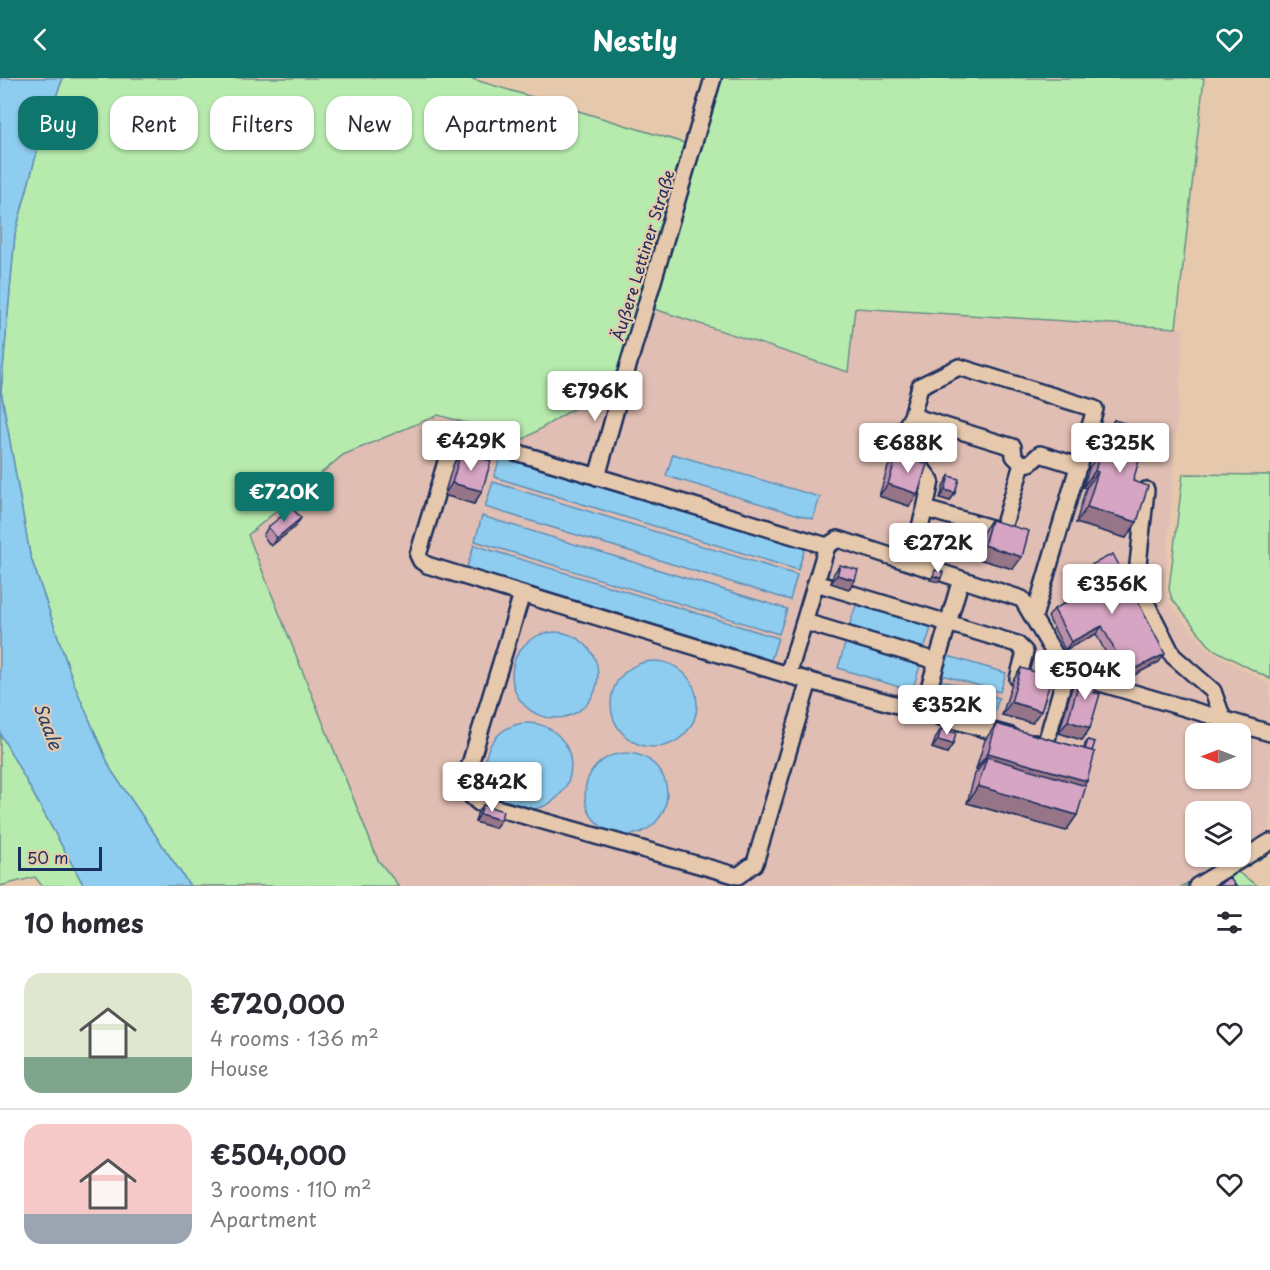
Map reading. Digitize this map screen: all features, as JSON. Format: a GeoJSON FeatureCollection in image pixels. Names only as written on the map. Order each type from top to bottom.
{"type":"FeatureCollection","features":[{"type":"Feature","properties":{"kind":"street","name":"Äußere Lettiner Straße"},"geometry":{"type":"LineString","coordinates":[[597,477],[713,78]]}},
{"type":"Feature","properties":{"kind":"street"},"geometry":{"type":"LineString","coordinates":[[910,562],[931,482],[903,443],[920,386],[959,367],[1095,409],[1034,618]]}},
{"type":"Feature","properties":{"kind":"street"},"geometry":{"type":"LineString","coordinates":[[912,416],[1013,447],[1014,456],[1022,464]]}},
{"type":"Feature","properties":{"kind":"street"},"geometry":{"type":"LineString","coordinates":[[827,546],[456,436],[452,442],[418,555],[427,565],[522,594],[788,675],[1045,746],[1066,673]]}},
{"type":"Feature","properties":{"kind":"street"},"geometry":{"type":"LineString","coordinates":[[1022,464],[1030,463],[1040,454],[1079,466]]}},
{"type":"Feature","properties":{"kind":"street"},"geometry":{"type":"LineString","coordinates":[[925,509],[1002,531],[1022,464]]}},
{"type":"Feature","properties":{"kind":"street"},"geometry":{"type":"LineString","coordinates":[[1146,490],[1136,583],[1173,656],[1212,691],[1223,719]]}},
{"type":"Feature","properties":{"kind":"street"},"geometry":{"type":"LineString","coordinates":[[788,675],[827,546],[838,539],[1022,599],[1066,673],[1270,733]]}},
{"type":"Feature","properties":{"kind":"street"},"geometry":{"type":"LineString","coordinates":[[922,712],[961,579]]}},
{"type":"Feature","properties":{"kind":"street"},"geometry":{"type":"LineString","coordinates":[[816,583],[1017,644],[1025,652],[1018,679]]}},
{"type":"Feature","properties":{"kind":"street"},"geometry":{"type":"LineString","coordinates":[[522,594],[467,774],[468,793],[479,803],[738,876],[755,862],[809,681]]}},
{"type":"Feature","properties":{"kind":"street"},"geometry":{"type":"LineString","coordinates":[[805,622],[936,661]]}},
{"type":"Feature","properties":{"kind":"street"},"geometry":{"type":"LineString","coordinates":[[1197,886],[1270,843]]}},
{"type":"Feature","properties":{"kind":"shaded area"},"geometry":{"type":"Polygon","coordinates":[[[855,308],[1184,328],[1165,588],[1169,603],[1207,649],[1270,685],[1270,836],[1251,847],[1251,801],[1185,801],[1185,867],[1217,867],[1182,886],[399,886],[378,860],[248,535],[343,455],[438,415],[524,439],[616,372],[634,378],[652,310],[848,371],[855,308]]]}},
{"type":"Feature","properties":{"kind":"green space"},"geometry":{"type":"Polygon","coordinates":[[[63,78],[469,78],[529,96],[424,96],[424,150],[578,150],[578,111],[691,145],[715,78],[1204,78],[1176,328],[855,308],[848,372],[651,308],[625,376],[616,372],[604,390],[524,439],[438,415],[343,455],[248,535],[378,860],[399,886],[190,886],[111,770],[74,684],[30,555],[1,391],[15,234],[37,150],[98,150],[98,96],[56,96],[63,78]]]}},
{"type":"Feature","properties":{"kind":"green space"},"geometry":{"type":"Polygon","coordinates":[[[1183,474],[1270,475],[1270,679],[1215,650],[1172,599],[1169,589],[1183,474]]]}},
{"type":"Feature","properties":{"kind":"green space"},"geometry":{"type":"Polygon","coordinates":[[[0,733],[84,886],[42,886],[35,877],[0,886],[0,733]]]}},
{"type":"Feature","properties":{"kind":"green space"},"geometry":{"type":"Polygon","coordinates":[[[1216,867],[1230,867],[1258,886],[1182,886],[1216,867]]]}},
{"type":"Feature","properties":{"kind":"water","name":"Saale"},"geometry":{"type":"Polygon","coordinates":[[[0,78],[63,78],[56,96],[18,96],[18,150],[37,150],[15,234],[1,391],[30,555],[74,684],[111,770],[190,886],[84,886],[0,733],[0,78]]]}},
{"type":"Feature","properties":{"kind":"water"},"geometry":{"type":"Polygon","coordinates":[[[502,452],[806,545],[798,570],[494,477],[502,452]]]}},
{"type":"Feature","properties":{"kind":"water"},"geometry":{"type":"Polygon","coordinates":[[[673,454],[820,497],[813,519],[666,476],[673,454]]]}},
{"type":"Feature","properties":{"kind":"water"},"geometry":{"type":"Polygon","coordinates":[[[493,482],[797,575],[790,600],[485,507],[493,482]]]}},
{"type":"Feature","properties":{"kind":"water"},"geometry":{"type":"Polygon","coordinates":[[[482,516],[787,609],[779,634],[475,541],[482,516]]]}},
{"type":"Feature","properties":{"kind":"water"},"geometry":{"type":"Polygon","coordinates":[[[474,545],[778,638],[770,663],[466,570],[474,545]]]}},
{"type":"Feature","properties":{"kind":"water"},"geometry":{"type":"Polygon","coordinates":[[[858,599],[933,622],[923,652],[848,630],[858,599]]]}},
{"type":"Feature","properties":{"kind":"water"},"geometry":{"type":"Polygon","coordinates":[[[555,632],[579,639],[591,651],[598,675],[591,699],[579,711],[555,718],[531,711],[519,699],[512,675],[519,651],[531,639],[555,632]]]}},
{"type":"Feature","properties":{"kind":"water"},"geometry":{"type":"Polygon","coordinates":[[[847,637],[922,660],[912,691],[838,668],[847,637]]]}},
{"type":"Feature","properties":{"kind":"water"},"geometry":{"type":"Polygon","coordinates":[[[948,656],[1006,673],[1000,692],[942,675],[948,656]]]}},
{"type":"Feature","properties":{"kind":"water"},"geometry":{"type":"Polygon","coordinates":[[[646,661],[662,661],[685,673],[694,687],[697,704],[694,721],[685,735],[662,747],[646,747],[630,740],[618,728],[611,712],[611,696],[618,680],[630,668],[646,661]]]}},
{"type":"Feature","properties":{"kind":"water"},"geometry":{"type":"Polygon","coordinates":[[[941,680],[999,698],[993,716],[935,699],[941,680]]]}},
{"type":"Feature","properties":{"kind":"water"},"geometry":{"type":"Polygon","coordinates":[[[520,723],[536,723],[559,735],[568,749],[571,766],[568,783],[559,797],[536,809],[520,809],[504,802],[492,790],[485,774],[485,758],[492,742],[504,730],[520,723]]]}},
{"type":"Feature","properties":{"kind":"water"},"geometry":{"type":"Polygon","coordinates":[[[626,753],[642,756],[655,765],[664,778],[667,794],[664,810],[655,823],[642,832],[626,835],[610,832],[597,823],[588,810],[585,794],[588,778],[597,765],[610,756],[626,753]]]}},
{"type":"Feature","properties":{"kind":"building"},"geometry":{"type":"Polygon","coordinates":[[[1114,420],[1148,430],[1133,481],[1148,486],[1137,522],[1087,507],[1098,472],[1095,471],[1101,450],[1104,451],[1114,420]]]}},
{"type":"Feature","properties":{"kind":"building"},"geometry":{"type":"Polygon","coordinates":[[[461,452],[491,461],[482,491],[452,483],[461,452]]]}},
{"type":"Feature","properties":{"kind":"building"},"geometry":{"type":"Polygon","coordinates":[[[897,455],[927,464],[918,494],[888,484],[897,455]]]}},
{"type":"Feature","properties":{"kind":"building"},"geometry":{"type":"Polygon","coordinates":[[[949,476],[959,479],[955,493],[945,490],[949,476]]]}},
{"type":"Feature","properties":{"kind":"building"},"geometry":{"type":"Polygon","coordinates":[[[292,508],[301,518],[277,538],[268,527],[292,508]]]}},
{"type":"Feature","properties":{"kind":"building"},"geometry":{"type":"Polygon","coordinates":[[[991,520],[1029,531],[1022,557],[984,545],[991,520]]]}},
{"type":"Feature","properties":{"kind":"building"},"geometry":{"type":"Polygon","coordinates":[[[1113,554],[1165,654],[1127,673],[1102,626],[1071,642],[1054,609],[1085,593],[1079,582],[1091,575],[1087,567],[1113,554]]]}},
{"type":"Feature","properties":{"kind":"building"},"geometry":{"type":"Polygon","coordinates":[[[840,565],[858,570],[855,580],[837,575],[840,565]]]}},
{"type":"Feature","properties":{"kind":"building"},"geometry":{"type":"Polygon","coordinates":[[[935,570],[943,572],[941,578],[933,576],[935,570]]]}},
{"type":"Feature","properties":{"kind":"building"},"geometry":{"type":"Polygon","coordinates":[[[1021,668],[1052,677],[1041,711],[1011,702],[1021,668]]]}},
{"type":"Feature","properties":{"kind":"building"},"geometry":{"type":"Polygon","coordinates":[[[1082,671],[1099,676],[1094,693],[1100,694],[1090,728],[1068,721],[1082,671]]]}},
{"type":"Feature","properties":{"kind":"building"},"geometry":{"type":"Polygon","coordinates":[[[996,724],[1095,752],[1087,781],[988,753],[996,724]]]}},
{"type":"Feature","properties":{"kind":"building"},"geometry":{"type":"Polygon","coordinates":[[[941,729],[956,733],[953,744],[938,740],[941,729]]]}},
{"type":"Feature","properties":{"kind":"building"},"geometry":{"type":"Polygon","coordinates":[[[1088,740],[1095,742],[1092,751],[1085,749],[1088,740]]]}},
{"type":"Feature","properties":{"kind":"building"},"geometry":{"type":"Polygon","coordinates":[[[987,757],[1086,786],[1077,815],[978,786],[987,757]]]}},
{"type":"Feature","properties":{"kind":"building"},"geometry":{"type":"Polygon","coordinates":[[[483,805],[503,811],[501,820],[480,814],[483,805]]]}},
{"type":"Feature","properties":{"kind":"building"},"geometry":{"type":"Polygon","coordinates":[[[1229,877],[1236,886],[1218,886],[1229,877]]]}}]}
